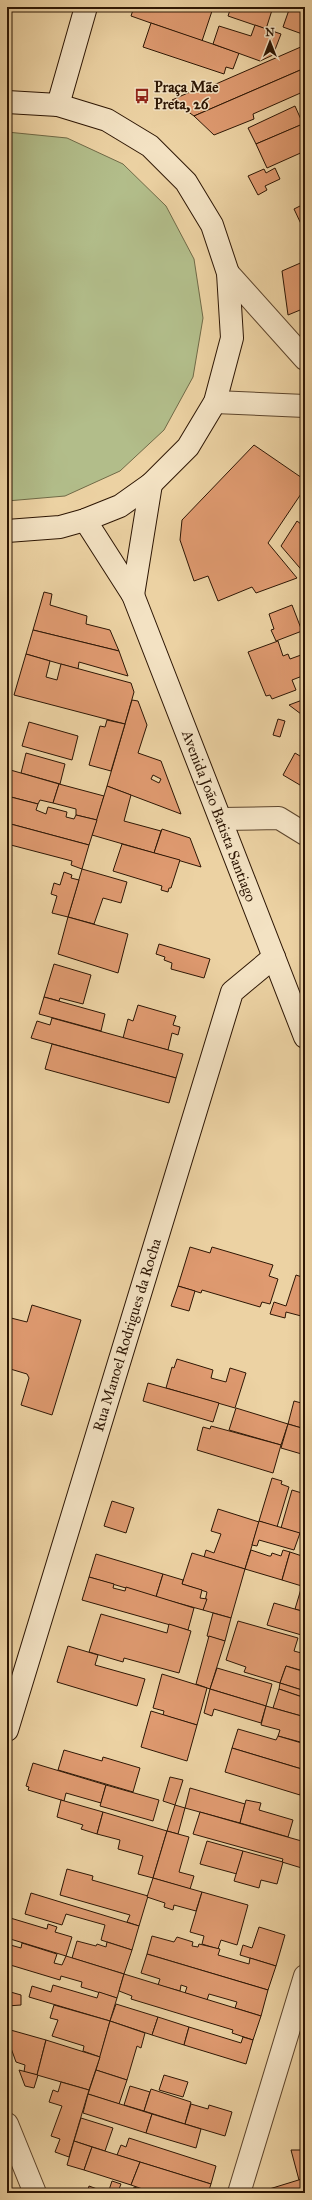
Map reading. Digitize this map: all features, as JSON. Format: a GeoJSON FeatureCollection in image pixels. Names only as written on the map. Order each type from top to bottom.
{"type":"FeatureCollection","features":[{"type":"Feature","properties":{"kind":"street"},"geometry":{"type":"LineString","coordinates":[[58,105],[86,7]]}},
{"type":"Feature","properties":{"kind":"street"},"geometry":{"type":"LineString","coordinates":[[7,102],[58,105],[107,120],[150,146],[186,182],[212,225],[228,273],[232,338],[215,402],[188,447],[151,484],[120,506],[85,520],[60,527],[7,531]]}},
{"type":"Feature","properties":{"kind":"street"},"geometry":{"type":"LineString","coordinates":[[228,273],[305,359]]}},
{"type":"Feature","properties":{"kind":"street"},"geometry":{"type":"LineString","coordinates":[[215,402],[305,406]]}},
{"type":"Feature","properties":{"kind":"street","name":"Avenida João Batista Santiago"},"geometry":{"type":"LineString","coordinates":[[134,595],[151,484]]}},
{"type":"Feature","properties":{"kind":"street","name":"Avenida João Batista Santiago"},"geometry":{"type":"LineString","coordinates":[[85,520],[134,595],[305,1037]]}},
{"type":"Feature","properties":{"kind":"street"},"geometry":{"type":"LineString","coordinates":[[221,819],[279,818],[305,834]]}},
{"type":"Feature","properties":{"kind":"street","name":"Rua Manoel Rodrigues da Rocha"},"geometry":{"type":"LineString","coordinates":[[7,1730],[232,992],[274,957]]}},
{"type":"Feature","properties":{"kind":"street"},"geometry":{"type":"LineString","coordinates":[[239,2193],[304,1992]]}},
{"type":"Feature","properties":{"kind":"street"},"geometry":{"type":"LineString","coordinates":[[7,2124],[35,2193]]}},
{"type":"Feature","properties":{"kind":"green space"},"geometry":{"type":"Polygon","coordinates":[[[7,132],[67,138],[123,164],[166,206],[194,259],[203,318],[193,377],[164,430],[120,471],[65,496],[7,501],[7,132]]]}},
{"type":"Feature","properties":{"kind":"building"},"geometry":{"type":"Polygon","coordinates":[[[134,7],[200,7],[212,11],[202,41],[131,16],[134,7]]]}},
{"type":"Feature","properties":{"kind":"building"},"geometry":{"type":"Polygon","coordinates":[[[231,7],[273,7],[266,29],[228,16],[231,7]]]}},
{"type":"Feature","properties":{"kind":"building"},"geometry":{"type":"Polygon","coordinates":[[[290,7],[305,7],[305,35],[283,27],[290,7]]]}},
{"type":"Feature","properties":{"kind":"building"},"geometry":{"type":"Polygon","coordinates":[[[151,23],[239,53],[233,69],[226,67],[224,74],[143,47],[151,23]]]}},
{"type":"Feature","properties":{"kind":"building"},"geometry":{"type":"Polygon","coordinates":[[[255,25],[281,34],[273,55],[260,61],[213,44],[219,26],[251,36],[255,25]]]}},
{"type":"Feature","properties":{"kind":"building"},"geometry":{"type":"Polygon","coordinates":[[[303,46],[305,51],[305,68],[194,116],[172,100],[208,84],[209,87],[303,46]]]}},
{"type":"Feature","properties":{"kind":"building"},"geometry":{"type":"Polygon","coordinates":[[[305,68],[305,91],[253,114],[254,119],[214,135],[194,116],[305,68]]]}},
{"type":"Feature","properties":{"kind":"building"},"geometry":{"type":"Polygon","coordinates":[[[295,106],[303,124],[256,144],[248,128],[295,106]]]}},
{"type":"Feature","properties":{"kind":"building"},"geometry":{"type":"Polygon","coordinates":[[[305,123],[305,151],[267,168],[256,144],[305,123]]]}},
{"type":"Feature","properties":{"kind":"building"},"geometry":{"type":"Polygon","coordinates":[[[305,151],[305,164],[300,153],[305,151]]]}},
{"type":"Feature","properties":{"kind":"building"},"geometry":{"type":"Polygon","coordinates":[[[275,168],[280,179],[265,186],[267,190],[258,195],[248,176],[264,169],[266,173],[275,168]]]}},
{"type":"Feature","properties":{"kind":"building"},"geometry":{"type":"Polygon","coordinates":[[[305,197],[305,225],[302,226],[294,209],[302,205],[302,198],[305,197]]]}},
{"type":"Feature","properties":{"kind":"building"},"geometry":{"type":"Polygon","coordinates":[[[305,261],[305,308],[288,315],[282,271],[305,261]]]}},
{"type":"Feature","properties":{"kind":"building"},"geometry":{"type":"Polygon","coordinates":[[[254,445],[305,480],[305,488],[268,543],[297,578],[256,593],[252,587],[218,601],[208,576],[194,581],[180,540],[182,520],[254,445]]]}},
{"type":"Feature","properties":{"kind":"building"},"geometry":{"type":"Polygon","coordinates":[[[297,521],[305,527],[305,574],[281,546],[297,521]]]}},
{"type":"Feature","properties":{"kind":"building"},"geometry":{"type":"Polygon","coordinates":[[[44,592],[52,594],[50,605],[87,616],[86,624],[110,630],[119,651],[33,630],[44,592]]]}},
{"type":"Feature","properties":{"kind":"building"},"geometry":{"type":"Polygon","coordinates":[[[292,605],[302,631],[276,641],[271,630],[274,629],[269,614],[292,605]]]}},
{"type":"Feature","properties":{"kind":"building"},"geometry":{"type":"Polygon","coordinates":[[[33,630],[119,651],[128,676],[79,662],[78,669],[26,654],[33,630]]]}},
{"type":"Feature","properties":{"kind":"building"},"geometry":{"type":"Polygon","coordinates":[[[278,641],[283,656],[288,654],[290,659],[301,655],[305,666],[305,675],[292,680],[296,690],[272,699],[270,695],[266,696],[248,652],[278,641]]]}},
{"type":"Feature","properties":{"kind":"building"},"geometry":{"type":"Polygon","coordinates":[[[26,654],[50,661],[46,677],[57,680],[61,664],[131,683],[134,692],[125,724],[14,695],[26,654]]]}},
{"type":"Feature","properties":{"kind":"building"},"geometry":{"type":"Polygon","coordinates":[[[305,699],[305,717],[289,705],[305,699]]]}},
{"type":"Feature","properties":{"kind":"building"},"geometry":{"type":"Polygon","coordinates":[[[132,700],[138,701],[147,725],[138,753],[161,761],[181,814],[107,786],[132,700]],[[153,775],[151,779],[159,783],[161,779],[153,775]]]}},
{"type":"Feature","properties":{"kind":"building"},"geometry":{"type":"Polygon","coordinates":[[[278,719],[285,721],[280,737],[273,735],[278,719]]]}},
{"type":"Feature","properties":{"kind":"building"},"geometry":{"type":"Polygon","coordinates":[[[107,720],[125,724],[111,771],[89,765],[100,726],[105,727],[107,720]]]}},
{"type":"Feature","properties":{"kind":"building"},"geometry":{"type":"Polygon","coordinates":[[[29,722],[78,736],[72,760],[22,746],[29,722]]]}},
{"type":"Feature","properties":{"kind":"building"},"geometry":{"type":"Polygon","coordinates":[[[26,753],[65,764],[60,784],[21,773],[26,753]]]}},
{"type":"Feature","properties":{"kind":"building"},"geometry":{"type":"Polygon","coordinates":[[[295,753],[305,759],[305,788],[283,775],[295,753]]]}},
{"type":"Feature","properties":{"kind":"building"},"geometry":{"type":"Polygon","coordinates":[[[7,769],[59,784],[53,803],[40,800],[38,804],[7,796],[7,769]]]}},
{"type":"Feature","properties":{"kind":"building"},"geometry":{"type":"Polygon","coordinates":[[[59,784],[104,796],[97,820],[76,815],[76,809],[53,803],[59,784]]]}},
{"type":"Feature","properties":{"kind":"building"},"geometry":{"type":"Polygon","coordinates":[[[107,786],[131,795],[124,821],[161,831],[154,853],[92,835],[107,786]]]}},
{"type":"Feature","properties":{"kind":"building"},"geometry":{"type":"Polygon","coordinates":[[[7,796],[38,804],[36,810],[46,814],[48,807],[67,812],[66,817],[74,819],[76,815],[97,820],[89,845],[7,823],[7,796]]]}},
{"type":"Feature","properties":{"kind":"building"},"geometry":{"type":"Polygon","coordinates":[[[7,823],[89,845],[82,869],[71,865],[72,861],[7,844],[7,823]]]}},
{"type":"Feature","properties":{"kind":"building"},"geometry":{"type":"Polygon","coordinates":[[[162,829],[190,838],[201,867],[154,853],[162,829]]]}},
{"type":"Feature","properties":{"kind":"building"},"geometry":{"type":"Polygon","coordinates":[[[122,844],[180,860],[171,888],[169,888],[168,892],[161,890],[162,886],[113,871],[122,844]]]}},
{"type":"Feature","properties":{"kind":"building"},"geometry":{"type":"Polygon","coordinates":[[[82,869],[127,882],[121,903],[103,898],[94,924],[68,917],[82,869]]]}},
{"type":"Feature","properties":{"kind":"building"},"geometry":{"type":"Polygon","coordinates":[[[64,872],[72,875],[71,878],[79,880],[68,917],[52,913],[57,896],[51,894],[54,883],[60,885],[64,872]]]}},
{"type":"Feature","properties":{"kind":"building"},"geometry":{"type":"Polygon","coordinates":[[[68,917],[128,934],[118,973],[58,954],[68,917]]]}},
{"type":"Feature","properties":{"kind":"building"},"geometry":{"type":"Polygon","coordinates":[[[159,944],[210,959],[204,978],[171,969],[172,963],[164,960],[165,957],[156,954],[159,944]]]}},
{"type":"Feature","properties":{"kind":"building"},"geometry":{"type":"Polygon","coordinates":[[[54,964],[91,975],[83,1004],[60,998],[59,1001],[44,997],[54,964]]]}},
{"type":"Feature","properties":{"kind":"building"},"geometry":{"type":"Polygon","coordinates":[[[44,997],[105,1014],[101,1031],[39,1014],[44,997]]]}},
{"type":"Feature","properties":{"kind":"building"},"geometry":{"type":"Polygon","coordinates":[[[138,1005],[176,1016],[173,1025],[180,1027],[178,1035],[172,1033],[168,1050],[123,1038],[128,1019],[133,1021],[138,1005]]]}},
{"type":"Feature","properties":{"kind":"building"},"geometry":{"type":"Polygon","coordinates":[[[52,1018],[183,1054],[176,1078],[31,1038],[37,1021],[50,1025],[52,1018]]]}},
{"type":"Feature","properties":{"kind":"building"},"geometry":{"type":"Polygon","coordinates":[[[52,1044],[176,1078],[169,1103],[45,1069],[52,1044]]]}},
{"type":"Feature","properties":{"kind":"building"},"geometry":{"type":"Polygon","coordinates":[[[190,1247],[210,1253],[212,1247],[273,1265],[269,1276],[278,1279],[270,1304],[262,1302],[260,1307],[202,1290],[201,1293],[178,1286],[190,1247]]]}},
{"type":"Feature","properties":{"kind":"building"},"geometry":{"type":"Polygon","coordinates":[[[296,1275],[305,1278],[305,1317],[286,1312],[285,1318],[270,1314],[274,1302],[286,1306],[296,1275]]]}},
{"type":"Feature","properties":{"kind":"building"},"geometry":{"type":"Polygon","coordinates":[[[178,1286],[195,1291],[189,1311],[171,1306],[178,1286]]]}},
{"type":"Feature","properties":{"kind":"building"},"geometry":{"type":"Polygon","coordinates":[[[32,1305],[81,1320],[52,1415],[21,1405],[29,1378],[27,1374],[7,1368],[7,1317],[27,1322],[32,1305]]]}},
{"type":"Feature","properties":{"kind":"building"},"geometry":{"type":"Polygon","coordinates":[[[177,1359],[213,1370],[211,1378],[226,1382],[230,1368],[246,1373],[235,1408],[166,1388],[172,1367],[174,1368],[177,1359]]]}},
{"type":"Feature","properties":{"kind":"building"},"geometry":{"type":"Polygon","coordinates":[[[148,1383],[219,1403],[213,1422],[143,1401],[148,1383]]]}},
{"type":"Feature","properties":{"kind":"building"},"geometry":{"type":"Polygon","coordinates":[[[294,1401],[305,1404],[305,1429],[288,1424],[294,1401]]]}},
{"type":"Feature","properties":{"kind":"building"},"geometry":{"type":"Polygon","coordinates":[[[236,1408],[288,1424],[281,1445],[229,1430],[236,1408]]]}},
{"type":"Feature","properties":{"kind":"building"},"geometry":{"type":"Polygon","coordinates":[[[288,1424],[305,1429],[305,1455],[281,1448],[288,1424]]]}},
{"type":"Feature","properties":{"kind":"building"},"geometry":{"type":"Polygon","coordinates":[[[211,1426],[281,1445],[273,1473],[197,1450],[203,1427],[210,1429],[211,1426]]]}},
{"type":"Feature","properties":{"kind":"building"},"geometry":{"type":"Polygon","coordinates":[[[272,1478],[282,1481],[281,1484],[289,1487],[277,1527],[259,1521],[272,1478]]]}},
{"type":"Feature","properties":{"kind":"building"},"geometry":{"type":"Polygon","coordinates":[[[292,1490],[305,1494],[305,1535],[281,1528],[292,1490]]]}},
{"type":"Feature","properties":{"kind":"building"},"geometry":{"type":"Polygon","coordinates":[[[112,1501],[134,1508],[126,1533],[104,1526],[112,1501]]]}},
{"type":"Feature","properties":{"kind":"building"},"geometry":{"type":"Polygon","coordinates":[[[218,1509],[259,1522],[245,1569],[204,1557],[206,1550],[214,1553],[221,1534],[211,1531],[218,1509]]]}},
{"type":"Feature","properties":{"kind":"building"},"geometry":{"type":"Polygon","coordinates":[[[259,1521],[300,1533],[294,1550],[259,1540],[257,1546],[252,1545],[259,1521]]]}},
{"type":"Feature","properties":{"kind":"building"},"geometry":{"type":"Polygon","coordinates":[[[251,1550],[269,1556],[271,1556],[272,1553],[281,1556],[283,1550],[290,1552],[282,1580],[245,1569],[251,1550]]]}},
{"type":"Feature","properties":{"kind":"building"},"geometry":{"type":"Polygon","coordinates":[[[290,1552],[305,1557],[305,1587],[282,1580],[290,1552]]]}},
{"type":"Feature","properties":{"kind":"building"},"geometry":{"type":"Polygon","coordinates":[[[192,1553],[245,1569],[231,1618],[203,1610],[207,1592],[182,1584],[192,1553]]]}},
{"type":"Feature","properties":{"kind":"building"},"geometry":{"type":"Polygon","coordinates":[[[96,1554],[163,1574],[156,1597],[89,1577],[96,1554]]]}},
{"type":"Feature","properties":{"kind":"building"},"geometry":{"type":"Polygon","coordinates":[[[163,1574],[183,1580],[182,1584],[202,1590],[200,1598],[207,1599],[203,1610],[156,1597],[163,1574]]]}},
{"type":"Feature","properties":{"kind":"building"},"geometry":{"type":"Polygon","coordinates":[[[89,1577],[114,1584],[113,1588],[125,1591],[126,1587],[194,1608],[188,1630],[82,1600],[89,1577]]]}},
{"type":"Feature","properties":{"kind":"building"},"geometry":{"type":"Polygon","coordinates":[[[301,1589],[305,1591],[305,1612],[295,1609],[301,1589]]]}},
{"type":"Feature","properties":{"kind":"building"},"geometry":{"type":"Polygon","coordinates":[[[274,1603],[305,1612],[305,1636],[267,1625],[274,1603]]]}},
{"type":"Feature","properties":{"kind":"building"},"geometry":{"type":"Polygon","coordinates":[[[213,1613],[231,1618],[225,1641],[207,1636],[213,1613]]]}},
{"type":"Feature","properties":{"kind":"building"},"geometry":{"type":"Polygon","coordinates":[[[101,1614],[167,1633],[169,1624],[191,1631],[179,1673],[124,1658],[123,1662],[89,1652],[101,1614]]]}},
{"type":"Feature","properties":{"kind":"building"},"geometry":{"type":"Polygon","coordinates":[[[238,1621],[298,1638],[294,1651],[305,1654],[300,1670],[286,1666],[280,1683],[244,1672],[246,1667],[226,1660],[238,1621]]]}},
{"type":"Feature","properties":{"kind":"building"},"geometry":{"type":"Polygon","coordinates":[[[209,1636],[225,1641],[210,1689],[196,1684],[209,1636]]]}},
{"type":"Feature","properties":{"kind":"building"},"geometry":{"type":"Polygon","coordinates":[[[68,1646],[98,1655],[95,1665],[145,1679],[137,1706],[57,1682],[68,1646]]]}},
{"type":"Feature","properties":{"kind":"building"},"geometry":{"type":"Polygon","coordinates":[[[286,1666],[305,1672],[305,1691],[280,1683],[286,1666]]]}},
{"type":"Feature","properties":{"kind":"building"},"geometry":{"type":"Polygon","coordinates":[[[217,1668],[272,1684],[266,1706],[210,1689],[217,1668]]]}},
{"type":"Feature","properties":{"kind":"building"},"geometry":{"type":"Polygon","coordinates":[[[162,1674],[207,1688],[197,1725],[163,1715],[164,1711],[153,1708],[162,1674]]]}},
{"type":"Feature","properties":{"kind":"building"},"geometry":{"type":"Polygon","coordinates":[[[280,1683],[305,1691],[305,1698],[279,1689],[280,1683]]]}},
{"type":"Feature","properties":{"kind":"building"},"geometry":{"type":"Polygon","coordinates":[[[210,1689],[266,1706],[261,1723],[214,1709],[212,1716],[204,1713],[210,1689]]]}},
{"type":"Feature","properties":{"kind":"building"},"geometry":{"type":"Polygon","coordinates":[[[279,1689],[305,1698],[305,1717],[273,1708],[279,1689]]]}},
{"type":"Feature","properties":{"kind":"building"},"geometry":{"type":"Polygon","coordinates":[[[266,1706],[305,1717],[304,1743],[278,1736],[280,1730],[261,1725],[266,1706]]]}},
{"type":"Feature","properties":{"kind":"building"},"geometry":{"type":"Polygon","coordinates":[[[151,1711],[197,1725],[187,1761],[141,1747],[151,1711]]]}},
{"type":"Feature","properties":{"kind":"building"},"geometry":{"type":"Polygon","coordinates":[[[238,1729],[276,1740],[278,1736],[305,1744],[305,1770],[232,1748],[238,1729]]]}},
{"type":"Feature","properties":{"kind":"building"},"geometry":{"type":"Polygon","coordinates":[[[232,1748],[305,1770],[305,1790],[301,1789],[300,1795],[225,1772],[232,1748]]]}},
{"type":"Feature","properties":{"kind":"building"},"geometry":{"type":"Polygon","coordinates":[[[64,1750],[102,1761],[103,1757],[140,1768],[133,1792],[58,1770],[64,1750]]]}},
{"type":"Feature","properties":{"kind":"building"},"geometry":{"type":"Polygon","coordinates":[[[33,1763],[106,1785],[101,1803],[66,1793],[64,1801],[28,1790],[29,1787],[26,1786],[33,1763]]]}},
{"type":"Feature","properties":{"kind":"building"},"geometry":{"type":"Polygon","coordinates":[[[170,1777],[183,1780],[175,1805],[163,1801],[170,1777]]]}},
{"type":"Feature","properties":{"kind":"building"},"geometry":{"type":"Polygon","coordinates":[[[106,1785],[159,1800],[153,1821],[100,1806],[106,1785]]]}},
{"type":"Feature","properties":{"kind":"building"},"geometry":{"type":"Polygon","coordinates":[[[190,1788],[245,1804],[240,1823],[185,1808],[190,1788]]]}},
{"type":"Feature","properties":{"kind":"building"},"geometry":{"type":"Polygon","coordinates":[[[61,1800],[103,1812],[97,1834],[81,1829],[83,1825],[57,1817],[61,1800]]]}},
{"type":"Feature","properties":{"kind":"building"},"geometry":{"type":"Polygon","coordinates":[[[246,1800],[261,1803],[259,1810],[293,1820],[288,1837],[240,1823],[246,1800]]]}},
{"type":"Feature","properties":{"kind":"building"},"geometry":{"type":"Polygon","coordinates":[[[175,1805],[185,1808],[178,1834],[167,1831],[175,1805]]]}},
{"type":"Feature","properties":{"kind":"building"},"geometry":{"type":"Polygon","coordinates":[[[103,1812],[167,1831],[153,1878],[138,1874],[143,1856],[118,1849],[120,1840],[97,1834],[103,1812]]]}},
{"type":"Feature","properties":{"kind":"building"},"geometry":{"type":"Polygon","coordinates":[[[200,1812],[305,1842],[305,1869],[282,1862],[283,1859],[193,1834],[200,1812]]]}},
{"type":"Feature","properties":{"kind":"building"},"geometry":{"type":"Polygon","coordinates":[[[167,1831],[189,1837],[179,1872],[194,1876],[190,1889],[153,1878],[167,1831]]]}},
{"type":"Feature","properties":{"kind":"building"},"geometry":{"type":"Polygon","coordinates":[[[207,1841],[243,1851],[237,1874],[200,1864],[207,1841]]]}},
{"type":"Feature","properties":{"kind":"building"},"geometry":{"type":"Polygon","coordinates":[[[243,1851],[283,1862],[277,1884],[261,1880],[259,1888],[234,1881],[243,1851]]]}},
{"type":"Feature","properties":{"kind":"building"},"geometry":{"type":"Polygon","coordinates":[[[67,1869],[93,1876],[92,1880],[148,1896],[139,1926],[127,1922],[130,1915],[60,1895],[67,1869]]]}},
{"type":"Feature","properties":{"kind":"building"},"geometry":{"type":"Polygon","coordinates":[[[153,1878],[202,1892],[196,1911],[174,1905],[173,1910],[164,1907],[165,1903],[147,1897],[153,1878]]]}},
{"type":"Feature","properties":{"kind":"building"},"geometry":{"type":"Polygon","coordinates":[[[202,1892],[248,1905],[237,1945],[221,1940],[218,1949],[202,1944],[204,1936],[190,1932],[202,1892]]]}},
{"type":"Feature","properties":{"kind":"building"},"geometry":{"type":"Polygon","coordinates":[[[31,1893],[139,1926],[132,1950],[101,1940],[105,1925],[66,1914],[62,1925],[25,1914],[31,1893]]]}},
{"type":"Feature","properties":{"kind":"building"},"geometry":{"type":"Polygon","coordinates":[[[7,1917],[47,1929],[48,1924],[57,1927],[55,1932],[72,1937],[66,1956],[7,1938],[7,1917]]]}},
{"type":"Feature","properties":{"kind":"building"},"geometry":{"type":"Polygon","coordinates":[[[259,1927],[285,1935],[276,1966],[240,1955],[243,1945],[252,1948],[259,1927]]]}},
{"type":"Feature","properties":{"kind":"building"},"geometry":{"type":"Polygon","coordinates":[[[152,1936],[174,1942],[177,1937],[193,1942],[192,1946],[198,1947],[199,1944],[220,1949],[218,1955],[249,1964],[250,1958],[276,1966],[268,1990],[147,1954],[152,1936]]]}},
{"type":"Feature","properties":{"kind":"building"},"geometry":{"type":"Polygon","coordinates":[[[77,1941],[106,1947],[107,1942],[132,1950],[124,1974],[72,1958],[77,1941]]]}},
{"type":"Feature","properties":{"kind":"building"},"geometry":{"type":"Polygon","coordinates":[[[22,1943],[57,1954],[54,1963],[62,1965],[66,1956],[124,1974],[117,1998],[81,1987],[82,1982],[61,1976],[60,1980],[7,1964],[7,1944],[21,1948],[22,1943]]]}},
{"type":"Feature","properties":{"kind":"building"},"geometry":{"type":"Polygon","coordinates":[[[147,1954],[268,1990],[261,2016],[235,2008],[237,2002],[209,1994],[207,2000],[185,1993],[187,1987],[181,1985],[180,1991],[158,1985],[160,1979],[141,1973],[147,1954]]]}},
{"type":"Feature","properties":{"kind":"building"},"geometry":{"type":"Polygon","coordinates":[[[124,1974],[261,2016],[253,2040],[232,2033],[233,2030],[131,1999],[132,1996],[119,1991],[124,1974]]]}},
{"type":"Feature","properties":{"kind":"building"},"geometry":{"type":"Polygon","coordinates":[[[53,1985],[97,1998],[99,1992],[117,1998],[110,2021],[29,1997],[32,1986],[51,1992],[53,1985]]]}},
{"type":"Feature","properties":{"kind":"building"},"geometry":{"type":"Polygon","coordinates":[[[7,1991],[21,1995],[21,2005],[7,2006],[7,1991]]]}},
{"type":"Feature","properties":{"kind":"building"},"geometry":{"type":"Polygon","coordinates":[[[116,2004],[158,2017],[152,2035],[110,2021],[116,2004]]]}},
{"type":"Feature","properties":{"kind":"building"},"geometry":{"type":"Polygon","coordinates":[[[54,2005],[110,2021],[100,2057],[83,2051],[84,2046],[52,2036],[58,2020],[50,2018],[54,2005]]]}},
{"type":"Feature","properties":{"kind":"building"},"geometry":{"type":"Polygon","coordinates":[[[158,2017],[189,2027],[184,2045],[152,2035],[158,2017]]]}},
{"type":"Feature","properties":{"kind":"building"},"geometry":{"type":"Polygon","coordinates":[[[110,2021],[145,2033],[141,2048],[137,2046],[127,2080],[96,2070],[110,2021]]]}},
{"type":"Feature","properties":{"kind":"building"},"geometry":{"type":"Polygon","coordinates":[[[189,2027],[241,2043],[243,2037],[253,2040],[246,2064],[184,2045],[189,2027]]]}},
{"type":"Feature","properties":{"kind":"building"},"geometry":{"type":"Polygon","coordinates":[[[7,2029],[46,2040],[37,2075],[24,2072],[25,2065],[16,2062],[7,2037],[7,2029]]]}},
{"type":"Feature","properties":{"kind":"building"},"geometry":{"type":"Polygon","coordinates":[[[46,2040],[100,2057],[89,2090],[37,2075],[46,2040]]]}},
{"type":"Feature","properties":{"kind":"building"},"geometry":{"type":"Polygon","coordinates":[[[19,2070],[38,2075],[34,2088],[25,2086],[19,2070]]]}},
{"type":"Feature","properties":{"kind":"building"},"geometry":{"type":"Polygon","coordinates":[[[96,2070],[127,2080],[119,2104],[88,2094],[96,2070]]]}},
{"type":"Feature","properties":{"kind":"building"},"geometry":{"type":"Polygon","coordinates":[[[164,2075],[188,2082],[183,2097],[159,2090],[164,2075]]]}},
{"type":"Feature","properties":{"kind":"building"},"geometry":{"type":"Polygon","coordinates":[[[61,2082],[89,2090],[69,2157],[55,2152],[60,2139],[51,2136],[62,2106],[49,2102],[53,2090],[58,2092],[61,2082]]]}},
{"type":"Feature","properties":{"kind":"building"},"geometry":{"type":"Polygon","coordinates":[[[130,2086],[150,2092],[144,2111],[124,2105],[130,2086]]]}},
{"type":"Feature","properties":{"kind":"building"},"geometry":{"type":"Polygon","coordinates":[[[151,2089],[191,2102],[185,2124],[144,2111],[151,2089]]]}},
{"type":"Feature","properties":{"kind":"building"},"geometry":{"type":"Polygon","coordinates":[[[88,2094],[152,2114],[146,2133],[83,2113],[88,2094]]]}},
{"type":"Feature","properties":{"kind":"building"},"geometry":{"type":"Polygon","coordinates":[[[191,2104],[208,2109],[209,2105],[232,2112],[225,2136],[185,2124],[191,2104]]]}},
{"type":"Feature","properties":{"kind":"building"},"geometry":{"type":"Polygon","coordinates":[[[152,2114],[201,2129],[196,2148],[146,2133],[152,2114]]]}},
{"type":"Feature","properties":{"kind":"building"},"geometry":{"type":"Polygon","coordinates":[[[81,2118],[113,2128],[105,2151],[74,2141],[81,2118]]]}},
{"type":"Feature","properties":{"kind":"building"},"geometry":{"type":"Polygon","coordinates":[[[129,2138],[216,2166],[211,2184],[117,2155],[121,2145],[126,2147],[129,2138]]]}},
{"type":"Feature","properties":{"kind":"building"},"geometry":{"type":"Polygon","coordinates":[[[74,2141],[92,2147],[84,2170],[67,2165],[74,2141]]]}},
{"type":"Feature","properties":{"kind":"building"},"geometry":{"type":"Polygon","coordinates":[[[92,2147],[140,2162],[131,2185],[84,2170],[92,2147]]]}},
{"type":"Feature","properties":{"kind":"building"},"geometry":{"type":"Polygon","coordinates":[[[291,2150],[305,2150],[305,2178],[299,2180],[291,2150]]]}},
{"type":"Feature","properties":{"kind":"building"},"geometry":{"type":"Polygon","coordinates":[[[140,2162],[211,2184],[208,2193],[154,2193],[131,2185],[140,2162]]]}},
{"type":"Feature","properties":{"kind":"building"},"geometry":{"type":"Polygon","coordinates":[[[305,2178],[305,2193],[265,2193],[266,2190],[305,2178]]]}},
{"type":"Feature","properties":{"kind":"building"},"geometry":{"type":"Polygon","coordinates":[[[112,2181],[121,2184],[119,2189],[130,2193],[108,2193],[112,2181]]]}},
{"type":"Feature","properties":{"kind":"building"},"geometry":{"type":"Polygon","coordinates":[[[89,2186],[108,2193],[87,2193],[89,2186]]]}},
{"type":"Feature","properties":{"kind":"building"},"geometry":{"type":"Polygon","coordinates":[[[134,2187],[154,2193],[133,2193],[134,2187]]]}},
{"type":"Feature","properties":{"kind":"place","name":"Praça Mãe Preta, 26"},"geometry":{"type":"Point","coordinates":[142,96]}}]}
